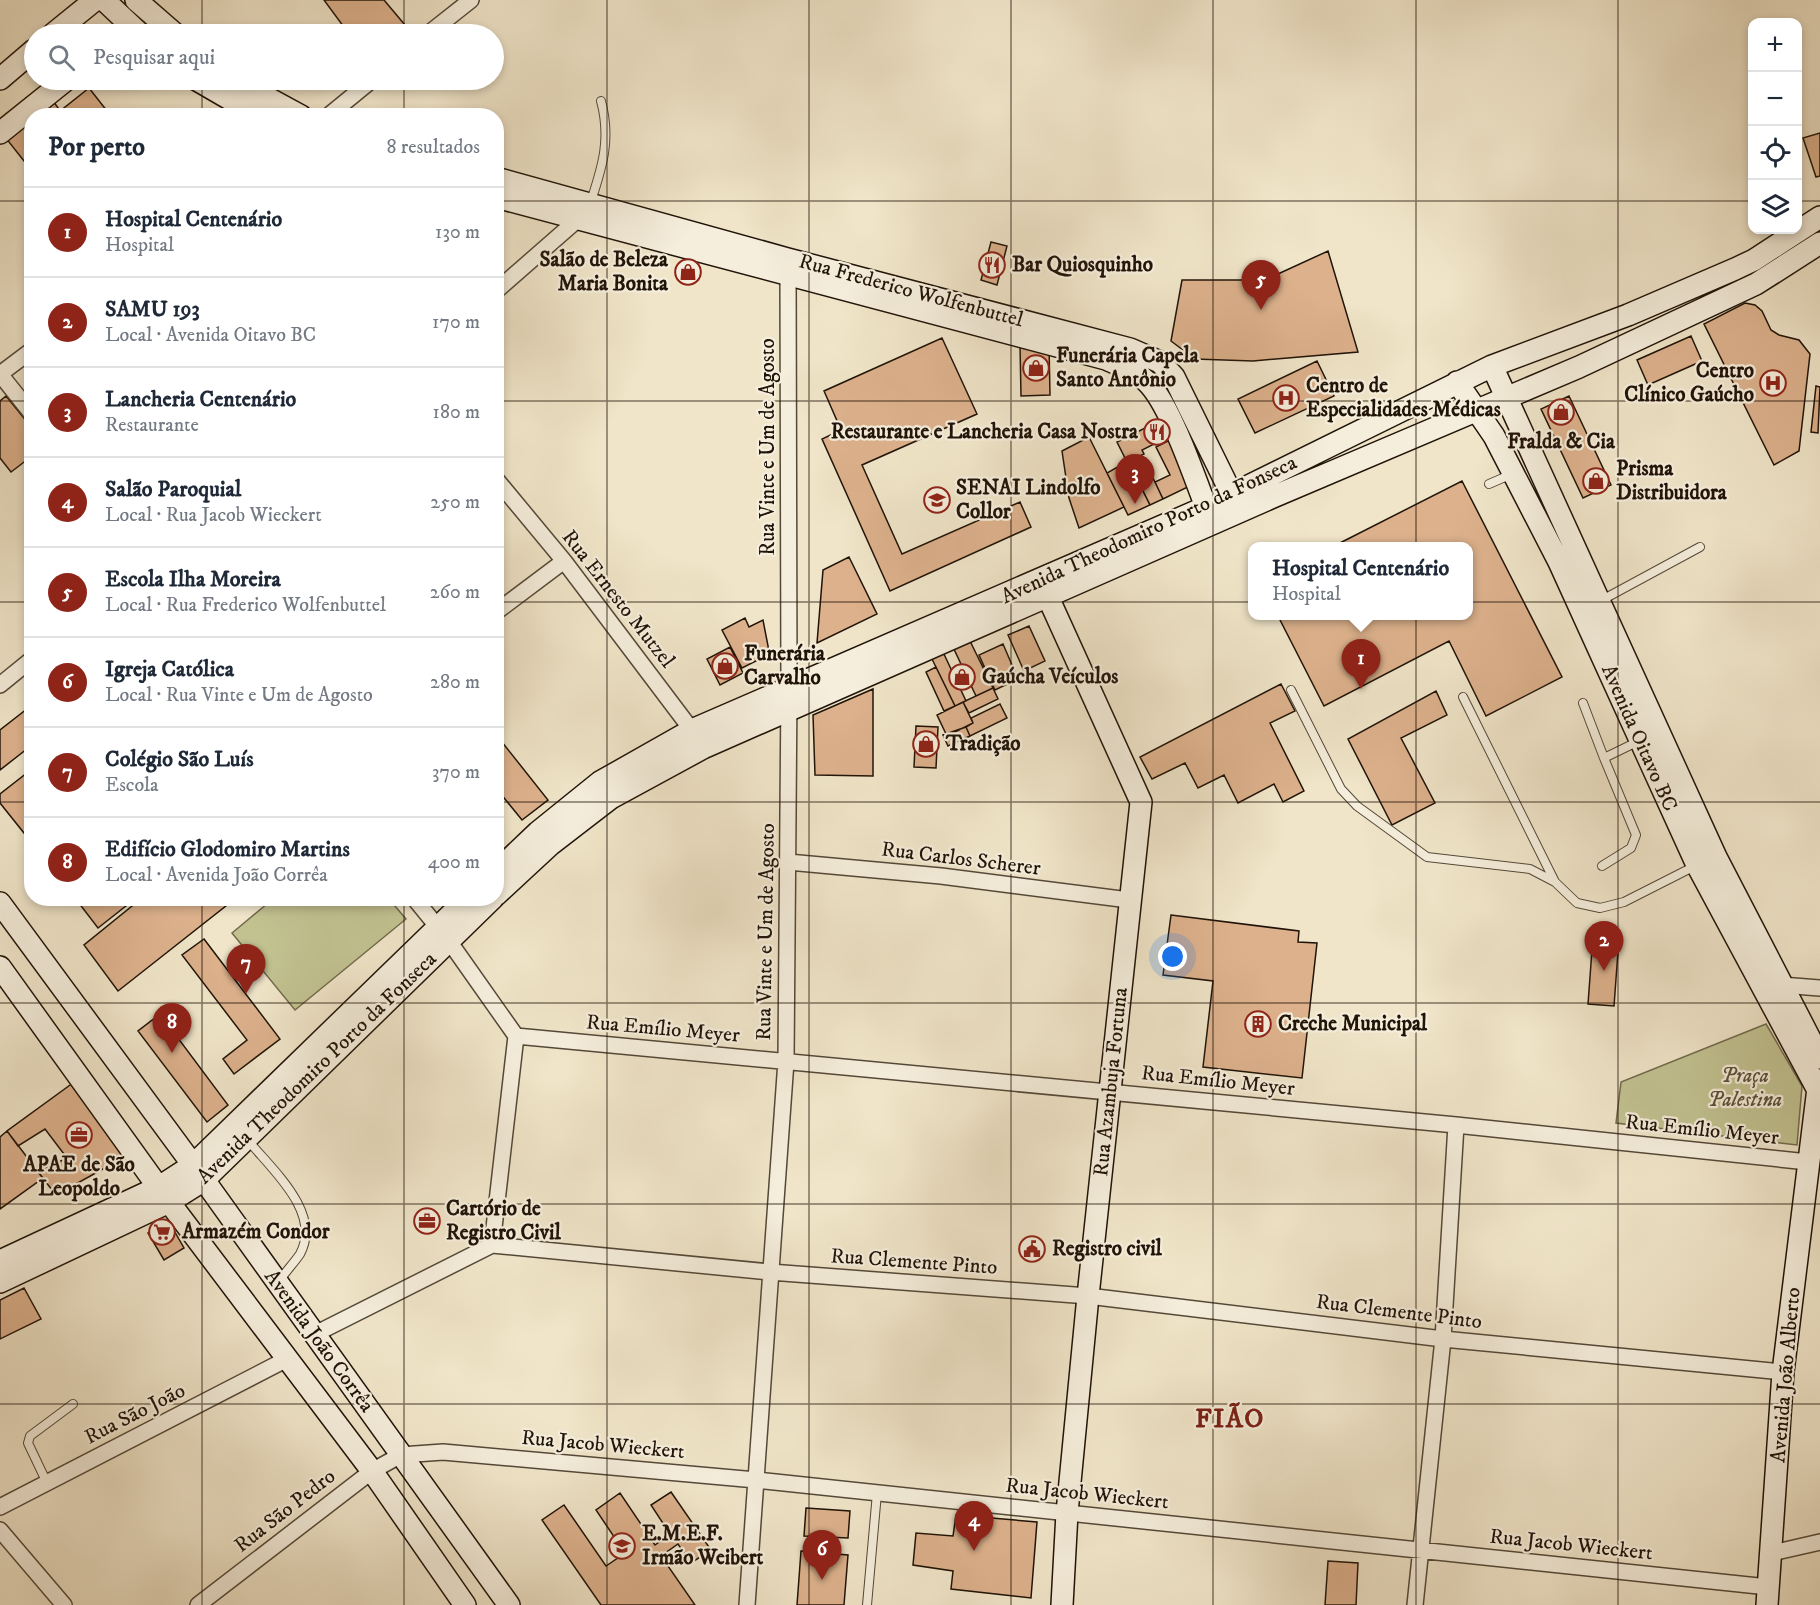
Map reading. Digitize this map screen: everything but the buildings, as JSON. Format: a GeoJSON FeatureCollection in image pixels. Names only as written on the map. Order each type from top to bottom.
{"type":"FeatureCollection","features":[{"type":"Feature","properties":{"kind":"street"},"geometry":{"type":"LineString","coordinates":[[65,24],[95,0]]}},
{"type":"Feature","properties":{"kind":"street"},"geometry":{"type":"LineString","coordinates":[[104,0],[124,24]]}},
{"type":"Feature","properties":{"kind":"street"},"geometry":{"type":"LineString","coordinates":[[441,24],[471,0]]}},
{"type":"Feature","properties":{"kind":"street"},"geometry":{"type":"LineString","coordinates":[[134,24],[142,6],[163,24]]}},
{"type":"Feature","properties":{"kind":"street"},"geometry":{"type":"LineString","coordinates":[[0,79],[24,59]]}},
{"type":"Feature","properties":{"kind":"street"},"geometry":{"type":"LineString","coordinates":[[31,108],[54,90]]}},
{"type":"Feature","properties":{"kind":"street"},"geometry":{"type":"LineString","coordinates":[[214,90],[245,108]]}},
{"type":"Feature","properties":{"kind":"street"},"geometry":{"type":"LineString","coordinates":[[253,90],[286,108]]}},
{"type":"Feature","properties":{"kind":"street"},"geometry":{"type":"LineString","coordinates":[[338,108],[360,90]]}},
{"type":"Feature","properties":{"kind":"street"},"geometry":{"type":"LineString","coordinates":[[0,133],[24,114]]}},
{"type":"Feature","properties":{"kind":"street","name":"Rua Frederico Wolfenbuttel"},"geometry":{"type":"LineString","coordinates":[[504,181],[585,212],[981,318],[1130,349],[1160,362],[1174,377],[1236,503]]}},
{"type":"Feature","properties":{"kind":"street","name":"Rua Frederico Wolfenbuttel"},"geometry":{"type":"LineString","coordinates":[[504,198],[585,212]]}},
{"type":"Feature","properties":{"kind":"street"},"geometry":{"type":"LineString","coordinates":[[504,284],[585,212]]}},
{"type":"Feature","properties":{"kind":"street","name":"Avenida Theodomiro Porto da Fonseca"},"geometry":{"type":"LineString","coordinates":[[504,886],[544,839],[600,782],[1236,503],[1358,460],[1698,313],[1818,230]]}},
{"type":"Feature","properties":{"kind":"street","name":"Rua Vinte e Um de Agosto"},"geometry":{"type":"LineString","coordinates":[[747,1605],[786,1061],[789,268]]}},
{"type":"Feature","properties":{"kind":"street","name":"Avenida Theodomiro Porto da Fonseca"},"geometry":{"type":"LineString","coordinates":[[1236,503],[1348,436],[1492,366],[1628,315],[1688,289],[1755,272]]}},
{"type":"Feature","properties":{"kind":"street"},"geometry":{"type":"LineString","coordinates":[[1688,289],[1698,313]]}},
{"type":"Feature","properties":{"kind":"street"},"geometry":{"type":"LineString","coordinates":[[1628,315],[1640,339]]}},
{"type":"Feature","properties":{"kind":"street","name":"Rua Frederico Wolfenbuttel"},"geometry":{"type":"LineString","coordinates":[[981,318],[1106,359],[1129,369],[1148,383],[1161,401],[1209,515]]}},
{"type":"Feature","properties":{"kind":"street"},"geometry":{"type":"LineString","coordinates":[[24,356],[0,374],[24,404]]}},
{"type":"Feature","properties":{"kind":"street","name":"Avenida Oitavo BC"},"geometry":{"type":"LineString","coordinates":[[1492,366],[1591,606],[1706,861],[1819,1087]]}},
{"type":"Feature","properties":{"kind":"street","name":"Avenida Oitavo BC"},"geometry":{"type":"LineString","coordinates":[[1457,382],[1494,436],[1512,474],[1591,606]]}},
{"type":"Feature","properties":{"kind":"street"},"geometry":{"type":"LineString","coordinates":[[1348,436],[1358,460]]}},
{"type":"Feature","properties":{"kind":"street","name":"Rua Ernesto Mutzel"},"geometry":{"type":"LineString","coordinates":[[504,489],[564,561],[698,739]]}},
{"type":"Feature","properties":{"kind":"street"},"geometry":{"type":"LineString","coordinates":[[504,606],[564,561]]}},
{"type":"Feature","properties":{"kind":"street","name":"Rua Azambuja Fortuna"},"geometry":{"type":"LineString","coordinates":[[1044,588],[1141,802],[1088,1296],[1067,1513],[1062,1605]]}},
{"type":"Feature","properties":{"kind":"street"},"geometry":{"type":"LineString","coordinates":[[0,685],[24,666]]}},
{"type":"Feature","properties":{"kind":"street","name":"Avenida Theodomiro Porto da Fonseca"},"geometry":{"type":"LineString","coordinates":[[504,866],[544,839]]}},
{"type":"Feature","properties":{"kind":"street","name":"Rua Carlos Scherer"},"geometry":{"type":"LineString","coordinates":[[788,862],[941,876],[1129,900]]}},
{"type":"Feature","properties":{"kind":"street","name":"Avenida João Corrêa"},"geometry":{"type":"LineString","coordinates":[[0,903],[198,1172],[313,1335],[465,1605]]}},
{"type":"Feature","properties":{"kind":"street"},"geometry":{"type":"LineString","coordinates":[[313,1335],[492,1245],[516,1036],[420,906]]}},
{"type":"Feature","properties":{"kind":"street","name":"Avenida Theodomiro Porto da Fonseca"},"geometry":{"type":"LineString","coordinates":[[443,934],[462,906]]}},
{"type":"Feature","properties":{"kind":"street","name":"Avenida Theodomiro Porto da Fonseca"},"geometry":{"type":"LineString","coordinates":[[198,1172],[443,934],[482,906]]}},
{"type":"Feature","properties":{"kind":"street","name":"Avenida Oitavo BC"},"geometry":{"type":"LineString","coordinates":[[1743,931],[1781,985],[1820,1058]]}},
{"type":"Feature","properties":{"kind":"street","name":"Avenida João Corrêa"},"geometry":{"type":"LineString","coordinates":[[0,967],[164,1195],[289,1358],[386,1463],[509,1605]]}},
{"type":"Feature","properties":{"kind":"street"},"geometry":{"type":"LineString","coordinates":[[1781,985],[1820,988]]}},
{"type":"Feature","properties":{"kind":"street","name":"Rua Emílio Meyer"},"geometry":{"type":"LineString","coordinates":[[516,1036],[1456,1125],[1808,1162]]}},
{"type":"Feature","properties":{"kind":"street","name":"Avenida Theodomiro Porto da Fonseca"},"geometry":{"type":"LineString","coordinates":[[0,1282],[164,1195],[198,1172],[247,1138],[299,1075]]}},
{"type":"Feature","properties":{"kind":"street","name":"Avenida João Alberto"},"geometry":{"type":"LineString","coordinates":[[1768,1596],[1783,1372],[1819,1087]]}},
{"type":"Feature","properties":{"kind":"street"},"geometry":{"type":"LineString","coordinates":[[1414,1605],[1443,1340],[1456,1125]]}},
{"type":"Feature","properties":{"kind":"street","name":"Avenida Theodomiro Porto da Fonseca"},"geometry":{"type":"LineString","coordinates":[[0,1261],[164,1195]]}},
{"type":"Feature","properties":{"kind":"street","name":"Rua Clemente Pinto"},"geometry":{"type":"LineString","coordinates":[[492,1245],[771,1272],[1088,1296],[1443,1340],[1783,1372]]}},
{"type":"Feature","properties":{"kind":"street","name":"Rua São João"},"geometry":{"type":"LineString","coordinates":[[0,1507],[289,1358]]}},
{"type":"Feature","properties":{"kind":"street","name":"Rua Jacob Wieckert"},"geometry":{"type":"LineString","coordinates":[[386,1463],[443,1452],[756,1480],[1419,1549],[1768,1596]]}},
{"type":"Feature","properties":{"kind":"street","name":"Rua São Pedro"},"geometry":{"type":"LineString","coordinates":[[198,1605],[386,1463]]}},
{"type":"Feature","properties":{"kind":"street"},"geometry":{"type":"LineString","coordinates":[[0,1530],[64,1605]]}},
{"type":"Feature","properties":{"kind":"street"},"geometry":{"type":"LineString","coordinates":[[1772,1553],[1820,1542]]}},
{"type":"Feature","properties":{"kind":"lane"},"geometry":{"type":"LineString","coordinates":[[585,212],[606,143],[607,123],[601,101]]}},
{"type":"Feature","properties":{"kind":"lane"},"geometry":{"type":"LineString","coordinates":[[1490,484],[1512,474]]}},
{"type":"Feature","properties":{"kind":"lane"},"geometry":{"type":"LineString","coordinates":[[1591,606],[1700,547]]}},
{"type":"Feature","properties":{"kind":"lane"},"geometry":{"type":"LineString","coordinates":[[1291,690],[1341,789],[1357,806],[1427,857],[1530,869],[1555,882],[1577,903],[1600,908],[1624,902],[1706,861]]}},
{"type":"Feature","properties":{"kind":"lane"},"geometry":{"type":"LineString","coordinates":[[1463,697],[1555,882]]}},
{"type":"Feature","properties":{"kind":"lane"},"geometry":{"type":"LineString","coordinates":[[1583,704],[1636,835],[1631,848],[1602,866]]}},
{"type":"Feature","properties":{"kind":"lane"},"geometry":{"type":"LineString","coordinates":[[1604,758],[1650,736]]}},
{"type":"Feature","properties":{"kind":"lane"},"geometry":{"type":"LineString","coordinates":[[247,1138],[298,1202],[306,1233],[300,1253],[277,1283]]}},
{"type":"Feature","properties":{"kind":"lane"},"geometry":{"type":"LineString","coordinates":[[47,1483],[29,1449],[30,1436],[73,1404]]}},
{"type":"Feature","properties":{"kind":"lane"},"geometry":{"type":"LineString","coordinates":[[867,1605],[877,1493]]}},
{"type":"Feature","properties":{"kind":"green space"},"geometry":{"type":"Polygon","coordinates":[[[264,906],[395,906],[406,919],[295,1010],[232,933],[264,906]]]}},
{"type":"Feature","properties":{"kind":"green space","name":"Praça Palestina"},"geometry":{"type":"Polygon","coordinates":[[[1766,1024],[1802,1086],[1797,1145],[1616,1123],[1621,1082],[1766,1024]]]}},
{"type":"Feature","properties":{"kind":"place","name":"Bar Quiosquinho"},"geometry":{"type":"Point","coordinates":[992,265]}},
{"type":"Feature","properties":{"kind":"place","name":"Salão de Beleza Maria Bonita"},"geometry":{"type":"Point","coordinates":[688,272]}},
{"type":"Feature","properties":{"kind":"place","name":"Escola Ilha Moreira"},"geometry":{"type":"Point","coordinates":[1261,310]}},
{"type":"Feature","properties":{"kind":"place","name":"Funerária Capela Santo Antônio"},"geometry":{"type":"Point","coordinates":[1036,368]}},
{"type":"Feature","properties":{"kind":"place","name":"Centro Clínico Gaúcho"},"geometry":{"type":"Point","coordinates":[1773,383]}},
{"type":"Feature","properties":{"kind":"place","name":"Centro de Especialidades Médicas"},"geometry":{"type":"Point","coordinates":[1286,398]}},
{"type":"Feature","properties":{"kind":"place","name":"Fralda & Cia"},"geometry":{"type":"Point","coordinates":[1561,412]}},
{"type":"Feature","properties":{"kind":"place","name":"Restaurante e Lancheria Casa Nostra"},"geometry":{"type":"Point","coordinates":[1157,432]}},
{"type":"Feature","properties":{"kind":"place","name":"Prisma Distribuidora"},"geometry":{"type":"Point","coordinates":[1596,481]}},
{"type":"Feature","properties":{"kind":"place","name":"SENAI Lindolfo Collor"},"geometry":{"type":"Point","coordinates":[937,500]}},
{"type":"Feature","properties":{"kind":"place","name":"Lancheria Centenário"},"geometry":{"type":"Point","coordinates":[1135,504]}},
{"type":"Feature","properties":{"kind":"place","name":"Funerária Carvalho"},"geometry":{"type":"Point","coordinates":[725,666]}},
{"type":"Feature","properties":{"kind":"place","name":"Gaúcha Veículos"},"geometry":{"type":"Point","coordinates":[962,677]}},
{"type":"Feature","properties":{"kind":"place","name":"Hospital Centenário"},"geometry":{"type":"Point","coordinates":[1361,689]}},
{"type":"Feature","properties":{"kind":"place","name":"Tradição"},"geometry":{"type":"Point","coordinates":[926,744]}},
{"type":"Feature","properties":{"kind":"place","name":"SAMU 193"},"geometry":{"type":"Point","coordinates":[1604,971]}},
{"type":"Feature","properties":{"kind":"place","name":"Colégio São Luís"},"geometry":{"type":"Point","coordinates":[246,994]}},
{"type":"Feature","properties":{"kind":"place","name":"Creche Municipal"},"geometry":{"type":"Point","coordinates":[1258,1024]}},
{"type":"Feature","properties":{"kind":"place","name":"Edifício Glodomiro Martins"},"geometry":{"type":"Point","coordinates":[172,1053]}},
{"type":"Feature","properties":{"kind":"place","name":"APAE de São Leopoldo"},"geometry":{"type":"Point","coordinates":[79,1135]}},
{"type":"Feature","properties":{"kind":"place","name":"Cartório de Registro Civil"},"geometry":{"type":"Point","coordinates":[427,1221]}},
{"type":"Feature","properties":{"kind":"place","name":"Armazém Condor"},"geometry":{"type":"Point","coordinates":[162,1232]}},
{"type":"Feature","properties":{"kind":"place","name":"Registro civil"},"geometry":{"type":"Point","coordinates":[1032,1249]}},
{"type":"Feature","properties":{"kind":"place","name":"E.M.E.F. Irmão Weibert"},"geometry":{"type":"Point","coordinates":[622,1546]}},
{"type":"Feature","properties":{"kind":"place","name":"Salão Paroquial"},"geometry":{"type":"Point","coordinates":[974,1551]}},
{"type":"Feature","properties":{"kind":"place","name":"Igreja Católica"},"geometry":{"type":"Point","coordinates":[822,1580]}},
{"type":"Feature","properties":{"kind":"district","name":"FIÃO"},"geometry":{"type":"Point","coordinates":[1230,1419]}}]}
